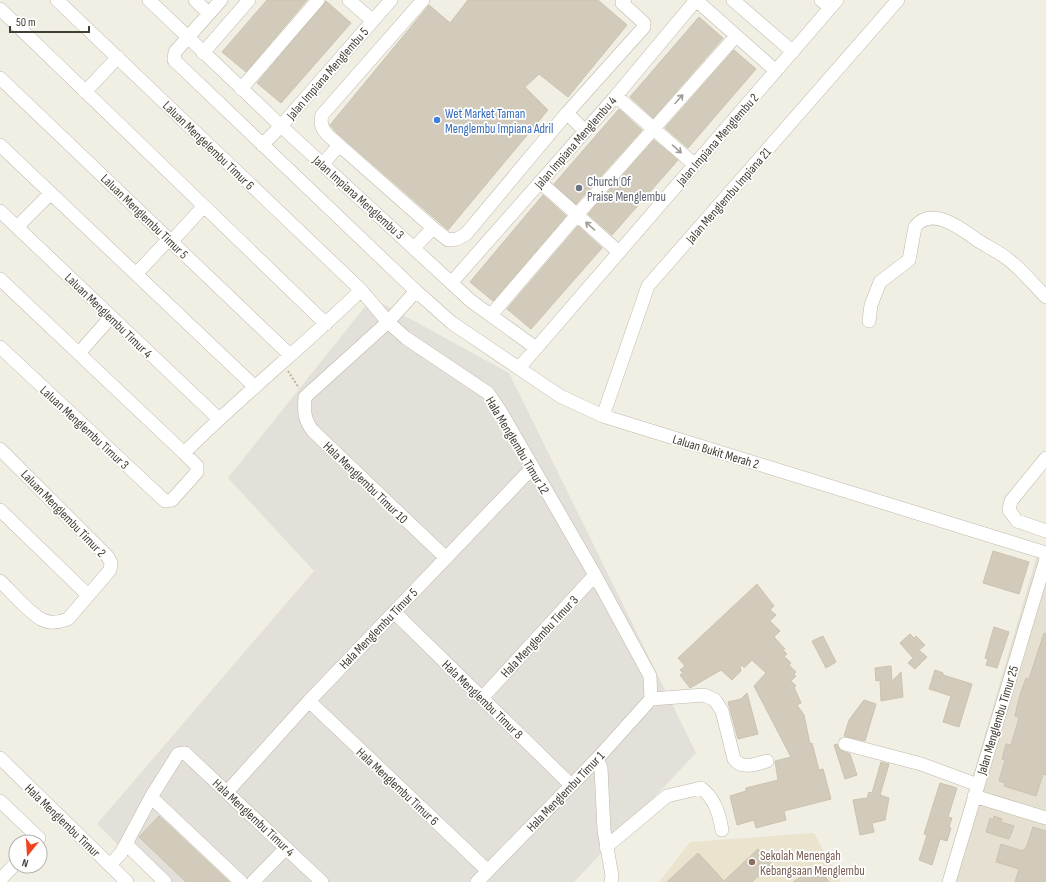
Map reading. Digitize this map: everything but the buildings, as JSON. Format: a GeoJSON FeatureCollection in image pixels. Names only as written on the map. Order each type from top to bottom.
{"type":"FeatureCollection","features":[{"type":"Feature","properties":{"kind":"street","name":"Laluan Mengelembu Timur 6"},"geometry":{"type":"LineString","coordinates":[[57,0],[361,290],[388,322]]}},
{"type":"Feature","properties":{"kind":"street","name":"Jalan Impiana Menglembu 3"},"geometry":{"type":"LineString","coordinates":[[149,0],[241,89],[471,301],[536,348]]}},
{"type":"Feature","properties":{"kind":"street"},"geometry":{"type":"LineString","coordinates":[[195,0],[209,14]]}},
{"type":"Feature","properties":{"kind":"street"},"geometry":{"type":"LineString","coordinates":[[188,39],[221,0]]}},
{"type":"Feature","properties":{"kind":"street"},"geometry":{"type":"LineString","coordinates":[[203,53],[249,0]]}},
{"type":"Feature","properties":{"kind":"street"},"geometry":{"type":"LineString","coordinates":[[241,89],[318,0]]}},
{"type":"Feature","properties":{"kind":"street"},"geometry":{"type":"LineString","coordinates":[[349,0],[373,21]]}},
{"type":"Feature","properties":{"kind":"street","name":"Jalan Impiana Menglembu 5"},"geometry":{"type":"LineString","coordinates":[[262,146],[392,0]]}},
{"type":"Feature","properties":{"kind":"street"},"geometry":{"type":"LineString","coordinates":[[423,0],[322,115],[320,122],[324,132],[448,240],[457,239],[466,234],[567,113],[644,27],[644,23],[622,1]]}},
{"type":"Feature","properties":{"kind":"street"},"geometry":{"type":"LineString","coordinates":[[696,0],[776,71]]}},
{"type":"Feature","properties":{"kind":"street","name":"Jalan Impiana Menglembu 4"},"geometry":{"type":"LineString","coordinates":[[452,282],[616,96],[696,0]]}},
{"type":"Feature","properties":{"kind":"street"},"geometry":{"type":"LineString","coordinates":[[733,0],[793,52]]}},
{"type":"Feature","properties":{"kind":"street","name":"Jalan Menglembu Impiana 21"},"geometry":{"type":"LineString","coordinates":[[603,416],[648,286],[898,0]]}},
{"type":"Feature","properties":{"kind":"street","name":"Jalan Impiana Menglembu 2"},"geometry":{"type":"LineString","coordinates":[[519,368],[793,52],[830,3]]}},
{"type":"Feature","properties":{"kind":"street"},"geometry":{"type":"LineString","coordinates":[[0,9],[326,324]]}},
{"type":"Feature","properties":{"kind":"street"},"geometry":{"type":"LineString","coordinates":[[491,315],[653,128],[736,36]]}},
{"type":"Feature","properties":{"kind":"street","name":"Laluan Bukit Merah 2"},"geometry":{"type":"LineString","coordinates":[[188,39],[175,52],[174,60],[262,146],[452,323],[560,396],[603,416],[1046,553]]}},
{"type":"Feature","properties":{"kind":"street"},"geometry":{"type":"LineString","coordinates":[[85,92],[118,57]]}},
{"type":"Feature","properties":{"kind":"street","name":"Laluan Menglembu Timur 5"},"geometry":{"type":"LineString","coordinates":[[0,78],[170,240],[286,358]]}},
{"type":"Feature","properties":{"kind":"street"},"geometry":{"type":"LineString","coordinates":[[616,96],[695,164]]}},
{"type":"Feature","properties":{"kind":"street"},"geometry":{"type":"LineString","coordinates":[[567,113],[585,131]]}},
{"type":"Feature","properties":{"kind":"street"},"geometry":{"type":"LineString","coordinates":[[323,164],[339,145]]}},
{"type":"Feature","properties":{"kind":"street"},"geometry":{"type":"LineString","coordinates":[[0,146],[255,387]]}},
{"type":"Feature","properties":{"kind":"street"},"geometry":{"type":"LineString","coordinates":[[540,182],[619,252]]}},
{"type":"Feature","properties":{"kind":"street"},"geometry":{"type":"LineString","coordinates":[[17,227],[51,193]]}},
{"type":"Feature","properties":{"kind":"street"},"geometry":{"type":"LineString","coordinates":[[136,274],[204,206]]}},
{"type":"Feature","properties":{"kind":"street","name":"Laluan Menglembu Timur 4"},"geometry":{"type":"LineString","coordinates":[[0,211],[218,419]]}},
{"type":"Feature","properties":{"kind":"street"},"geometry":{"type":"LineString","coordinates":[[869,321],[871,305],[880,282],[909,260],[915,227],[918,223],[930,219],[939,219],[952,222],[1010,260],[1046,297]]}},
{"type":"Feature","properties":{"kind":"street"},"geometry":{"type":"LineString","coordinates":[[414,248],[433,228]]}},
{"type":"Feature","properties":{"kind":"street"},"geometry":{"type":"LineString","coordinates":[[0,278],[184,453],[218,419],[326,324],[361,290]]}},
{"type":"Feature","properties":{"kind":"street"},"geometry":{"type":"LineString","coordinates":[[305,397],[388,322],[416,291]]}},
{"type":"Feature","properties":{"kind":"street"},"geometry":{"type":"LineString","coordinates":[[79,353],[111,317]]}},
{"type":"Feature","properties":{"kind":"street","name":"Hala Menglembu Timur 12"},"geometry":{"type":"LineString","coordinates":[[388,322],[406,338],[488,393],[501,412],[595,575],[650,676],[651,699]]}},
{"type":"Feature","properties":{"kind":"street","name":"Laluan Menglembu Timur 3"},"geometry":{"type":"LineString","coordinates":[[0,347],[160,498],[165,501],[172,500],[197,472],[197,466],[184,453]]}},
{"type":"Feature","properties":{"kind":"street","name":"Hala Menglembu Timur 10"},"geometry":{"type":"LineString","coordinates":[[305,397],[304,413],[307,424],[313,431],[446,557]]}},
{"type":"Feature","properties":{"kind":"street","name":"Laluan Menglembu Timur 2"},"geometry":{"type":"LineString","coordinates":[[0,448],[108,557],[111,563],[110,570],[68,619],[62,622],[45,621],[40,619],[0,581]]}},
{"type":"Feature","properties":{"kind":"street"},"geometry":{"type":"LineString","coordinates":[[1045,459],[1011,501],[1009,510],[1017,521],[1046,531]]}},
{"type":"Feature","properties":{"kind":"street","name":"Hala Menglembu Timur 5"},"geometry":{"type":"LineString","coordinates":[[227,792],[309,701],[532,467]]}},
{"type":"Feature","properties":{"kind":"street"},"geometry":{"type":"LineString","coordinates":[[0,510],[88,595]]}},
{"type":"Feature","properties":{"kind":"street","name":"Jalan Menglembu Timur 25"},"geometry":{"type":"LineString","coordinates":[[949,882],[1046,559]]}},
{"type":"Feature","properties":{"kind":"street","name":"Hala Menglembu Timur 3"},"geometry":{"type":"LineString","coordinates":[[482,698],[595,575]]}},
{"type":"Feature","properties":{"kind":"street","name":"Hala Menglembu Timur 8"},"geometry":{"type":"LineString","coordinates":[[394,612],[571,785]]}},
{"type":"Feature","properties":{"kind":"street"},"geometry":{"type":"LineString","coordinates":[[651,699],[704,695],[715,700],[722,710],[734,759],[738,764],[744,766],[767,761]]}},
{"type":"Feature","properties":{"kind":"street","name":"Hala Menglembu Timur 1"},"geometry":{"type":"LineString","coordinates":[[477,882],[597,759],[651,699]]}},
{"type":"Feature","properties":{"kind":"street","name":"Hala Menglembu Timur 6"},"geometry":{"type":"LineString","coordinates":[[309,701],[488,871]]}},
{"type":"Feature","properties":{"kind":"street"},"geometry":{"type":"LineString","coordinates":[[845,744],[921,764],[976,791],[1046,818]]}},
{"type":"Feature","properties":{"kind":"street","name":"Hala Menglembu Timur 4"},"geometry":{"type":"LineString","coordinates":[[151,797],[178,754],[185,753],[322,882]]}},
{"type":"Feature","properties":{"kind":"street","name":"Hala Menglembu Timur"},"geometry":{"type":"LineString","coordinates":[[0,758],[127,882]]}},
{"type":"Feature","properties":{"kind":"street"},"geometry":{"type":"LineString","coordinates":[[597,759],[602,776],[606,847],[612,876],[611,882]]}},
{"type":"Feature","properties":{"kind":"street"},"geometry":{"type":"LineString","coordinates":[[606,847],[667,796],[701,788],[710,795],[716,807],[722,830]]}},
{"type":"Feature","properties":{"kind":"street"},"geometry":{"type":"LineString","coordinates":[[110,866],[121,853],[151,797],[241,882]]}},
{"type":"Feature","properties":{"kind":"street"},"geometry":{"type":"LineString","coordinates":[[0,801],[32,834]]}},
{"type":"Feature","properties":{"kind":"street"},"geometry":{"type":"LineString","coordinates":[[126,844],[165,882]]}},
{"type":"Feature","properties":{"kind":"street"},"geometry":{"type":"LineString","coordinates":[[253,882],[286,848]]}},
{"type":"Feature","properties":{"kind":"path"},"geometry":{"type":"LineString","coordinates":[[286,358],[305,397]]}},
{"type":"Feature","properties":{"kind":"shaded area"},"geometry":{"type":"Polygon","coordinates":[[[372,298],[509,373],[696,753],[574,882],[156,882],[97,824],[314,571],[228,478],[372,298]]]}},
{"type":"Feature","properties":{"kind":"shaded area"},"geometry":{"type":"Polygon","coordinates":[[[1038,552],[1046,554],[1046,882],[942,882],[1038,552]]]}},
{"type":"Feature","properties":{"kind":"shaded area","name":"Sekolah Menengah Kebangsaan Menglembu"},"geometry":{"type":"Polygon","coordinates":[[[814,833],[841,882],[659,882],[690,842],[814,833]]]}},
{"type":"Feature","properties":{"kind":"place","name":"Wet Market Taman Menglembu Impiana Adril"},"geometry":{"type":"Point","coordinates":[437,120]}},
{"type":"Feature","properties":{"kind":"place","name":"Church Of Praise Menglembu"},"geometry":{"type":"Point","coordinates":[579,188]}},
{"type":"Feature","properties":{"kind":"place","name":"Sekolah Menengah Kebangsaan Menglembu"},"geometry":{"type":"Point","coordinates":[752,862]}}]}
